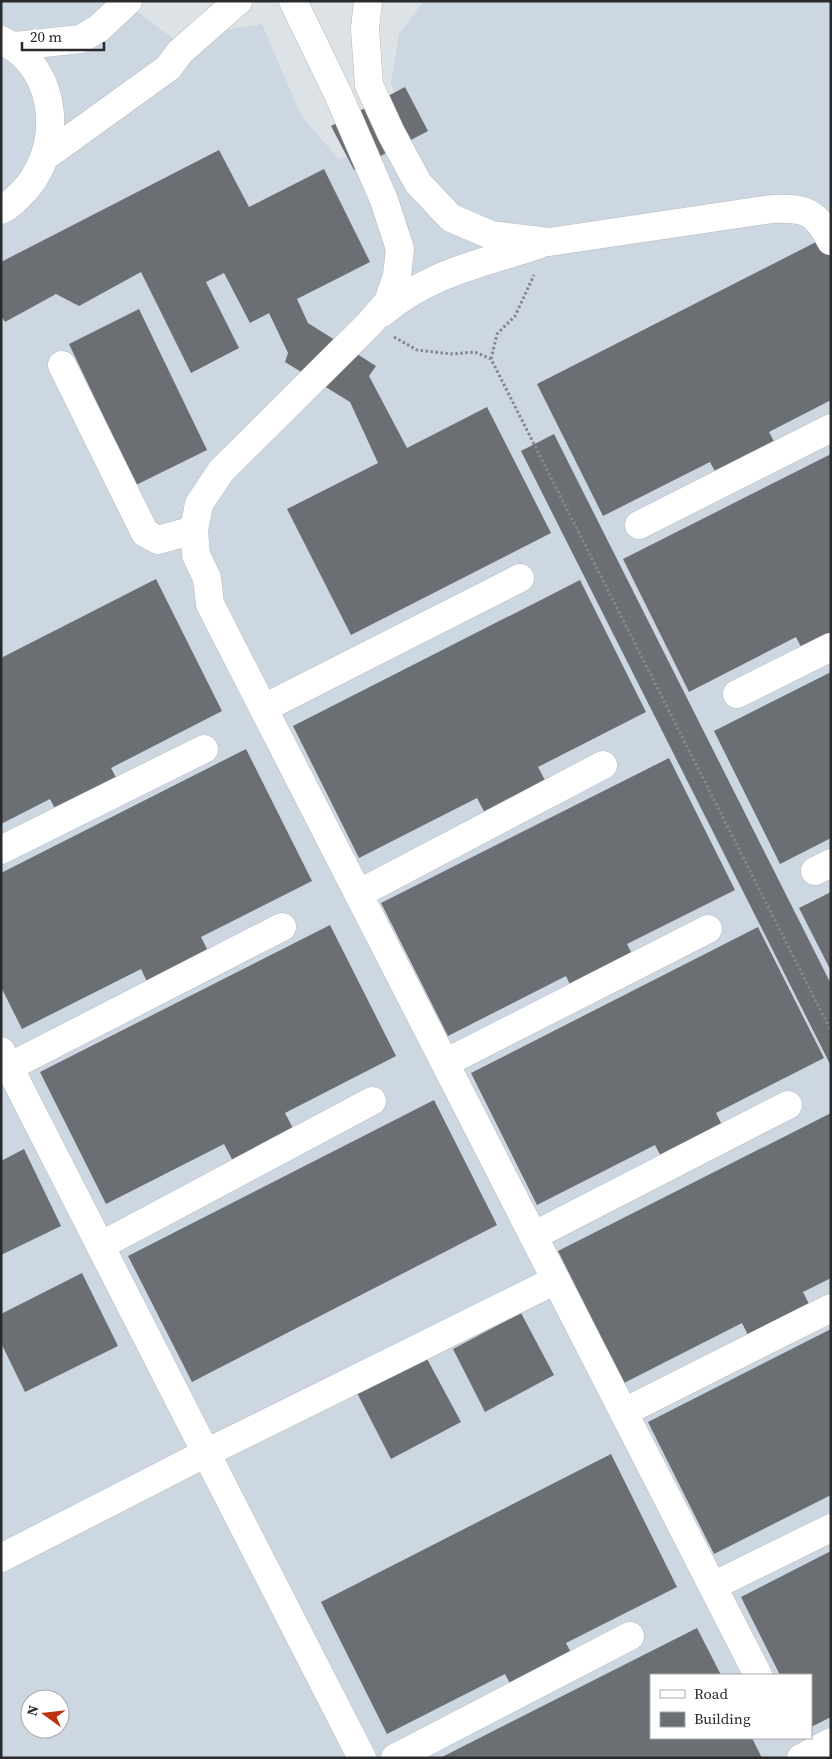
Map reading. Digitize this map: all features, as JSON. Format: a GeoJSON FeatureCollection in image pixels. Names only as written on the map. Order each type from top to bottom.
{"type":"FeatureCollection","features":[{"type":"Feature","properties":{"kind":"street"},"geometry":{"type":"LineString","coordinates":[[8,43],[81,39],[99,28],[128,1]]}},
{"type":"Feature","properties":{"kind":"street"},"geometry":{"type":"LineString","coordinates":[[46,156],[168,68],[180,52],[238,1]]}},
{"type":"Feature","properties":{"kind":"street"},"geometry":{"type":"LineString","coordinates":[[293,1],[338,94],[384,200],[400,249],[397,276],[388,302],[369,324]]}},
{"type":"Feature","properties":{"kind":"street"},"geometry":{"type":"LineString","coordinates":[[368,1],[365,29],[369,85],[391,133],[418,183],[451,218],[491,235],[549,242]]}},
{"type":"Feature","properties":{"kind":"street"},"geometry":{"type":"LineString","coordinates":[[1,210],[30,185],[46,156],[52,126],[48,96],[35,68],[8,43]]}},
{"type":"Feature","properties":{"kind":"street"},"geometry":{"type":"LineString","coordinates":[[757,1674],[210,604],[207,578],[196,555],[194,530],[199,504],[221,470],[369,324],[404,294],[447,272],[549,242],[772,209],[797,208],[812,214],[822,224],[831,241]]}},
{"type":"Feature","properties":{"kind":"street"},"geometry":{"type":"LineString","coordinates":[[62,364],[145,533],[158,540],[194,530]]}},
{"type":"Feature","properties":{"kind":"street"},"geometry":{"type":"LineString","coordinates":[[638,525],[831,428]]}},
{"type":"Feature","properties":{"kind":"street"},"geometry":{"type":"LineString","coordinates":[[264,708],[520,578]]}},
{"type":"Feature","properties":{"kind":"street"},"geometry":{"type":"LineString","coordinates":[[737,694],[831,647]]}},
{"type":"Feature","properties":{"kind":"street"},"geometry":{"type":"LineString","coordinates":[[1,850],[204,749]]}},
{"type":"Feature","properties":{"kind":"street"},"geometry":{"type":"LineString","coordinates":[[358,894],[603,765]]}},
{"type":"Feature","properties":{"kind":"street"},"geometry":{"type":"LineString","coordinates":[[282,927],[5,1059],[362,1758]]}},
{"type":"Feature","properties":{"kind":"street"},"geometry":{"type":"LineString","coordinates":[[445,1063],[708,930]]}},
{"type":"Feature","properties":{"kind":"street"},"geometry":{"type":"LineString","coordinates":[[100,1246],[372,1102]]}},
{"type":"Feature","properties":{"kind":"street"},"geometry":{"type":"LineString","coordinates":[[534,1236],[788,1105]]}},
{"type":"Feature","properties":{"kind":"street"},"geometry":{"type":"LineString","coordinates":[[1,1558],[206,1453],[556,1280]]}},
{"type":"Feature","properties":{"kind":"street"},"geometry":{"type":"LineString","coordinates":[[624,1412],[831,1308]]}},
{"type":"Feature","properties":{"kind":"street"},"geometry":{"type":"LineString","coordinates":[[713,1586],[831,1528]]}},
{"type":"Feature","properties":{"kind":"street"},"geometry":{"type":"LineString","coordinates":[[395,1758],[630,1636]]}},
{"type":"Feature","properties":{"kind":"street"},"geometry":{"type":"LineString","coordinates":[[791,1739],[801,1758],[831,1742]]}},
{"type":"Feature","properties":{"kind":"path"},"geometry":{"type":"LineString","coordinates":[[491,359],[497,334],[515,316],[549,242]]}},
{"type":"Feature","properties":{"kind":"path"},"geometry":{"type":"LineString","coordinates":[[369,324],[417,350],[451,354],[475,352],[491,359],[831,1031]]}},
{"type":"Feature","properties":{"kind":"shaded area"},"geometry":{"type":"Polygon","coordinates":[[[1,1],[123,1],[186,48],[223,30],[262,24],[302,117],[339,159],[414,139],[391,83],[399,34],[424,1],[831,1],[831,1758],[1,1758],[1,1]]]}},
{"type":"Feature","properties":{"kind":"building"},"geometry":{"type":"Polygon","coordinates":[[[405,87],[428,131],[354,170],[331,126],[405,87]]]}},
{"type":"Feature","properties":{"kind":"building"},"geometry":{"type":"Polygon","coordinates":[[[219,150],[249,207],[324,169],[370,262],[297,299],[308,323],[376,366],[369,376],[407,448],[487,407],[551,533],[351,635],[287,509],[378,463],[350,402],[285,362],[288,353],[269,313],[250,323],[224,273],[206,282],[239,348],[191,373],[141,272],[79,306],[56,294],[5,322],[1,316],[1,262],[219,150]]]}},
{"type":"Feature","properties":{"kind":"building"},"geometry":{"type":"Polygon","coordinates":[[[824,238],[831,251],[831,400],[769,432],[779,451],[720,481],[710,462],[603,516],[537,384],[824,238]]]}},
{"type":"Feature","properties":{"kind":"building"},"geometry":{"type":"Polygon","coordinates":[[[139,309],[207,450],[136,485],[69,344],[139,309]]]}},
{"type":"Feature","properties":{"kind":"building"},"geometry":{"type":"Polygon","coordinates":[[[554,434],[831,984],[831,1066],[521,451],[554,434]]]}},
{"type":"Feature","properties":{"kind":"building"},"geometry":{"type":"Polygon","coordinates":[[[831,454],[831,644],[806,657],[796,637],[689,692],[623,559],[831,454]]]}},
{"type":"Feature","properties":{"kind":"building"},"geometry":{"type":"Polygon","coordinates":[[[156,579],[222,711],[111,768],[121,787],[60,818],[50,799],[1,824],[1,658],[156,579]]]}},
{"type":"Feature","properties":{"kind":"building"},"geometry":{"type":"Polygon","coordinates":[[[580,580],[646,712],[538,767],[548,786],[487,817],[477,798],[359,858],[293,726],[580,580]]]}},
{"type":"Feature","properties":{"kind":"building"},"geometry":{"type":"Polygon","coordinates":[[[831,672],[831,838],[780,864],[714,731],[831,672]]]}},
{"type":"Feature","properties":{"kind":"building"},"geometry":{"type":"Polygon","coordinates":[[[246,749],[312,881],[201,937],[211,957],[150,988],[141,969],[22,1029],[1,987],[1,873],[246,749]]]}},
{"type":"Feature","properties":{"kind":"building"},"geometry":{"type":"Polygon","coordinates":[[[669,758],[735,890],[627,944],[637,964],[575,995],[566,976],[448,1036],[381,903],[669,758]]]}},
{"type":"Feature","properties":{"kind":"building"},"geometry":{"type":"Polygon","coordinates":[[[831,892],[831,971],[799,908],[831,892]]]}},
{"type":"Feature","properties":{"kind":"building"},"geometry":{"type":"Polygon","coordinates":[[[330,925],[396,1056],[285,1113],[295,1132],[234,1163],[224,1144],[106,1204],[40,1072],[330,925]]]}},
{"type":"Feature","properties":{"kind":"building"},"geometry":{"type":"Polygon","coordinates":[[[758,927],[824,1058],[716,1113],[726,1133],[665,1164],[655,1145],[537,1205],[471,1073],[758,927]]]}},
{"type":"Feature","properties":{"kind":"building"},"geometry":{"type":"Polygon","coordinates":[[[434,1100],[497,1225],[192,1382],[128,1256],[434,1100]]]}},
{"type":"Feature","properties":{"kind":"building"},"geometry":{"type":"Polygon","coordinates":[[[831,1113],[831,1278],[803,1292],[813,1312],[752,1343],[742,1323],[624,1383],[558,1251],[831,1113]]]}},
{"type":"Feature","properties":{"kind":"building"},"geometry":{"type":"Polygon","coordinates":[[[24,1149],[61,1226],[1,1255],[1,1161],[24,1149]]]}},
{"type":"Feature","properties":{"kind":"building"},"geometry":{"type":"Polygon","coordinates":[[[82,1273],[118,1346],[25,1392],[1,1343],[1,1314],[82,1273]]]}},
{"type":"Feature","properties":{"kind":"building"},"geometry":{"type":"Polygon","coordinates":[[[521,1313],[554,1375],[485,1412],[453,1349],[521,1313]]]}},
{"type":"Feature","properties":{"kind":"building"},"geometry":{"type":"Polygon","coordinates":[[[831,1329],[831,1495],[714,1554],[648,1422],[831,1329]]]}},
{"type":"Feature","properties":{"kind":"building"},"geometry":{"type":"Polygon","coordinates":[[[426,1357],[461,1422],[391,1459],[357,1393],[426,1357]]]}},
{"type":"Feature","properties":{"kind":"building"},"geometry":{"type":"Polygon","coordinates":[[[611,1454],[677,1587],[566,1643],[576,1663],[515,1693],[505,1674],[387,1734],[321,1602],[611,1454]]]}},
{"type":"Feature","properties":{"kind":"building"},"geometry":{"type":"Polygon","coordinates":[[[831,1551],[831,1717],[812,1726],[812,1674],[780,1674],[741,1597],[831,1551]]]}},
{"type":"Feature","properties":{"kind":"building"},"geometry":{"type":"Polygon","coordinates":[[[697,1628],[720,1674],[650,1674],[650,1739],[752,1739],[762,1758],[440,1758],[697,1628]]]}}]}
